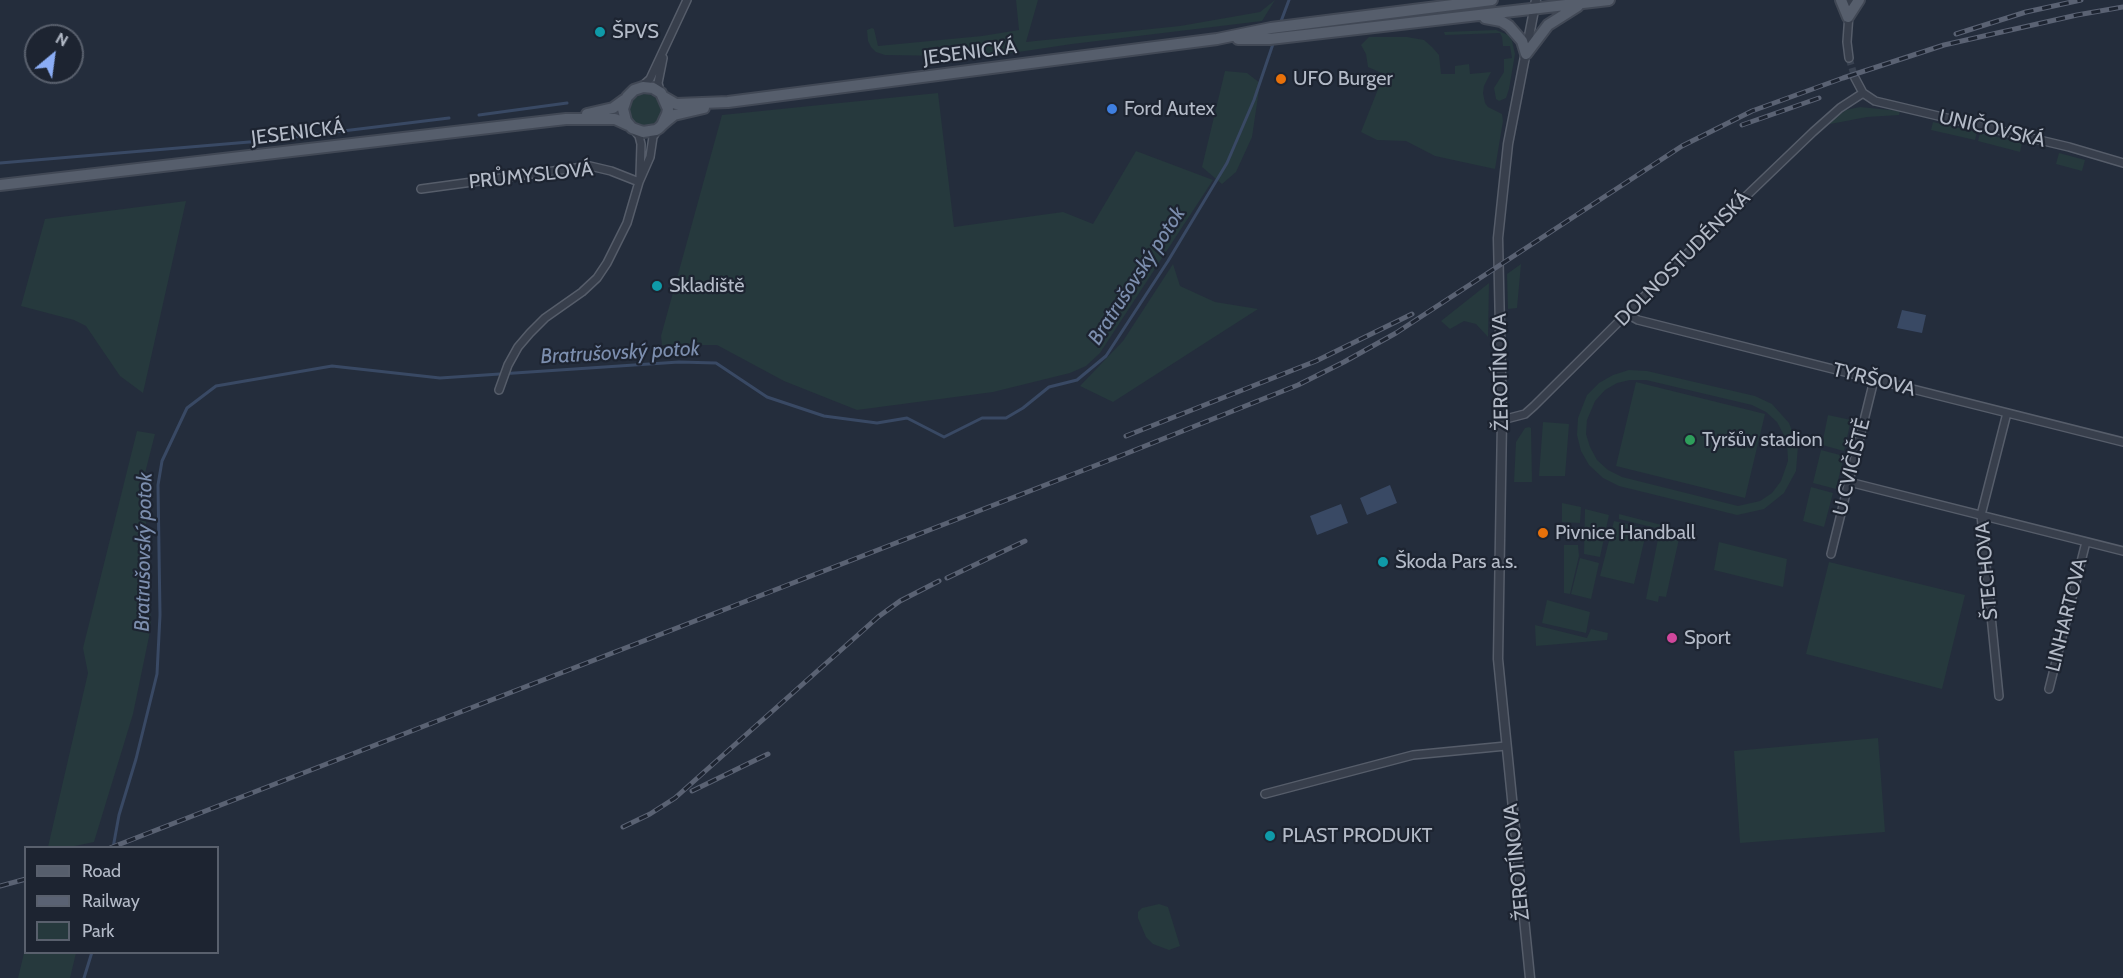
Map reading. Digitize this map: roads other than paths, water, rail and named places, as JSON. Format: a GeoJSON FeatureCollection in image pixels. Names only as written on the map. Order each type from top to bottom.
{"type":"FeatureCollection","features":[{"type":"Feature","properties":{"kind":"main road","name":"JESENICKÁ"},"geometry":{"type":"LineString","coordinates":[[0,186],[566,119],[613,108],[638,88],[652,88],[676,104],[728,102],[1217,39],[1275,27],[1492,0]]}},
{"type":"Feature","properties":{"kind":"main road","name":"JESENICKÁ"},"geometry":{"type":"LineString","coordinates":[[1217,39],[1270,39],[1469,16],[1535,4],[1609,0]]}},
{"type":"Feature","properties":{"kind":"main road"},"geometry":{"type":"LineString","coordinates":[[1841,0],[1848,17]]}},
{"type":"Feature","properties":{"kind":"main road"},"geometry":{"type":"LineString","coordinates":[[1848,17],[1860,0]]}},
{"type":"Feature","properties":{"kind":"main road"},"geometry":{"type":"LineString","coordinates":[[1526,54],[1548,25],[1583,3]]}},
{"type":"Feature","properties":{"kind":"main road"},"geometry":{"type":"LineString","coordinates":[[1469,16],[1495,19],[1509,26],[1522,41],[1526,54]]}},
{"type":"Feature","properties":{"kind":"main road"},"geometry":{"type":"LineString","coordinates":[[627,97],[622,109],[630,126]]}},
{"type":"Feature","properties":{"kind":"main road"},"geometry":{"type":"LineString","coordinates":[[661,126],[668,108],[664,97]]}},
{"type":"Feature","properties":{"kind":"main road","name":"JESENICKÁ"},"geometry":{"type":"LineString","coordinates":[[566,119],[615,119],[643,132],[661,126],[674,115],[728,102]]}},
{"type":"Feature","properties":{"kind":"street"},"geometry":{"type":"LineString","coordinates":[[638,88],[650,79],[687,0]]}},
{"type":"Feature","properties":{"kind":"street"},"geometry":{"type":"LineString","coordinates":[[1849,58],[1847,42],[1850,0]]}},
{"type":"Feature","properties":{"kind":"street","name":"ŽEROTÍNOVA"},"geometry":{"type":"LineString","coordinates":[[1530,978],[1498,659],[1502,420],[1498,225],[1509,133],[1535,4]]}},
{"type":"Feature","properties":{"kind":"street"},"geometry":{"type":"LineString","coordinates":[[664,97],[658,83],[667,44]]}},
{"type":"Feature","properties":{"kind":"street"},"geometry":{"type":"LineString","coordinates":[[1856,78],[1863,93]]}},
{"type":"Feature","properties":{"kind":"street","name":"DOLNOSTUDÉNSKÁ"},"geometry":{"type":"LineString","coordinates":[[1502,420],[1525,414],[1534,406],[1813,132],[1840,108],[1863,93]]}},
{"type":"Feature","properties":{"kind":"street","name":"UNIČOVSKÁ"},"geometry":{"type":"LineString","coordinates":[[1863,93],[1883,103],[2069,147],[2123,163]]}},
{"type":"Feature","properties":{"kind":"street"},"geometry":{"type":"LineString","coordinates":[[630,126],[639,136],[641,144],[639,182]]}},
{"type":"Feature","properties":{"kind":"street"},"geometry":{"type":"LineString","coordinates":[[499,390],[508,365],[518,347],[545,318],[582,292],[597,278],[607,263],[627,223],[639,182],[648,162],[653,137],[661,126]]}},
{"type":"Feature","properties":{"kind":"street","name":"PRŮMYSLOVÁ"},"geometry":{"type":"LineString","coordinates":[[421,189],[590,166],[639,182]]}},
{"type":"Feature","properties":{"kind":"street","name":"TYRŠOVA"},"geometry":{"type":"LineString","coordinates":[[1627,314],[1638,320],[2123,442]]}},
{"type":"Feature","properties":{"kind":"street","name":"U CVIČIŠTĚ"},"geometry":{"type":"LineString","coordinates":[[1831,554],[1874,380]]}},
{"type":"Feature","properties":{"kind":"street","name":"ŠTECHOVA"},"geometry":{"type":"LineString","coordinates":[[1999,696],[1981,515],[2007,413]]}},
{"type":"Feature","properties":{"kind":"street"},"geometry":{"type":"LineString","coordinates":[[1848,482],[2123,552]]}},
{"type":"Feature","properties":{"kind":"street","name":"LINHARTOVA"},"geometry":{"type":"LineString","coordinates":[[2049,688],[2086,542]]}},
{"type":"Feature","properties":{"kind":"street"},"geometry":{"type":"LineString","coordinates":[[1265,794],[1413,755],[1506,746]]}},
{"type":"Feature","properties":{"kind":"water"},"geometry":{"type":"Polygon","coordinates":[[[1902,310],[1926,315],[1922,333],[1897,328],[1902,310]]]}},
{"type":"Feature","properties":{"kind":"water"},"geometry":{"type":"Polygon","coordinates":[[[1390,485],[1397,503],[1367,515],[1360,498],[1390,485]]]}},
{"type":"Feature","properties":{"kind":"water"},"geometry":{"type":"Polygon","coordinates":[[[1341,504],[1348,523],[1317,535],[1310,516],[1341,504]]]}},
{"type":"Feature","properties":{"kind":"waterway","name":"Bratrušovský potok"},"geometry":{"type":"LineString","coordinates":[[1280,24],[1289,0]]}},
{"type":"Feature","properties":{"kind":"waterway","name":"Bratrušovský potok"},"geometry":{"type":"LineString","coordinates":[[113,846],[119,815],[136,759],[157,674],[160,615],[158,485],[162,461],[187,408],[216,386],[332,366],[440,378],[679,362],[716,363],[767,397],[824,416],[877,423],[907,418],[944,437],[982,418],[1006,418],[1023,408],[1049,387],[1077,380],[1106,356],[1168,261],[1227,163],[1254,100],[1274,41]]}},
{"type":"Feature","properties":{"kind":"waterway"},"geometry":{"type":"LineString","coordinates":[[479,115],[567,103]]}},
{"type":"Feature","properties":{"kind":"waterway"},"geometry":{"type":"LineString","coordinates":[[0,163],[261,141],[449,118]]}},
{"type":"Feature","properties":{"kind":"waterway","name":"Bratrušovský potok"},"geometry":{"type":"LineString","coordinates":[[84,978],[91,954]]}},
{"type":"Feature","properties":{"kind":"tunnel"},"geometry":{"type":"LineString","coordinates":[[1849,58],[1855,78]]}},
{"type":"Feature","properties":{"kind":"railway"},"geometry":{"type":"LineString","coordinates":[[1956,34],[2026,12],[2081,0]]}},
{"type":"Feature","properties":{"kind":"railway"},"geometry":{"type":"LineString","coordinates":[[115,846],[1298,385],[1396,333],[1682,146],[1752,111],[1944,45],[2123,7]]}},
{"type":"Feature","properties":{"kind":"railway"},"geometry":{"type":"LineString","coordinates":[[1742,125],[1819,98]]}},
{"type":"Feature","properties":{"kind":"railway"},"geometry":{"type":"LineString","coordinates":[[1126,436],[1316,361],[1412,314]]}},
{"type":"Feature","properties":{"kind":"railway"},"geometry":{"type":"LineString","coordinates":[[947,578],[1025,541]]}},
{"type":"Feature","properties":{"kind":"railway"},"geometry":{"type":"LineString","coordinates":[[623,827],[675,798],[878,617],[900,601],[939,581]]}},
{"type":"Feature","properties":{"kind":"railway"},"geometry":{"type":"LineString","coordinates":[[692,791],[768,754]]}},
{"type":"Feature","properties":{"kind":"railway"},"geometry":{"type":"LineString","coordinates":[[0,886],[24,880]]}},
{"type":"Feature","properties":{"kind":"place","name":"ŠPVS"},"geometry":{"type":"Point","coordinates":[600,32]}},
{"type":"Feature","properties":{"kind":"place","name":"UFO Burger"},"geometry":{"type":"Point","coordinates":[1281,79]}},
{"type":"Feature","properties":{"kind":"place","name":"Ford Autex"},"geometry":{"type":"Point","coordinates":[1112,109]}},
{"type":"Feature","properties":{"kind":"place","name":"Skladiště"},"geometry":{"type":"Point","coordinates":[657,286]}},
{"type":"Feature","properties":{"kind":"place","name":"Tyršův stadion"},"geometry":{"type":"Point","coordinates":[1690,440]}},
{"type":"Feature","properties":{"kind":"place","name":"Pivnice Handball"},"geometry":{"type":"Point","coordinates":[1543,533]}},
{"type":"Feature","properties":{"kind":"place","name":"Škoda Pars a.s."},"geometry":{"type":"Point","coordinates":[1383,562]}},
{"type":"Feature","properties":{"kind":"place","name":"Sport"},"geometry":{"type":"Point","coordinates":[1672,638]}},
{"type":"Feature","properties":{"kind":"place","name":"PLAST PRODUKT"},"geometry":{"type":"Point","coordinates":[1270,836]}}]}
